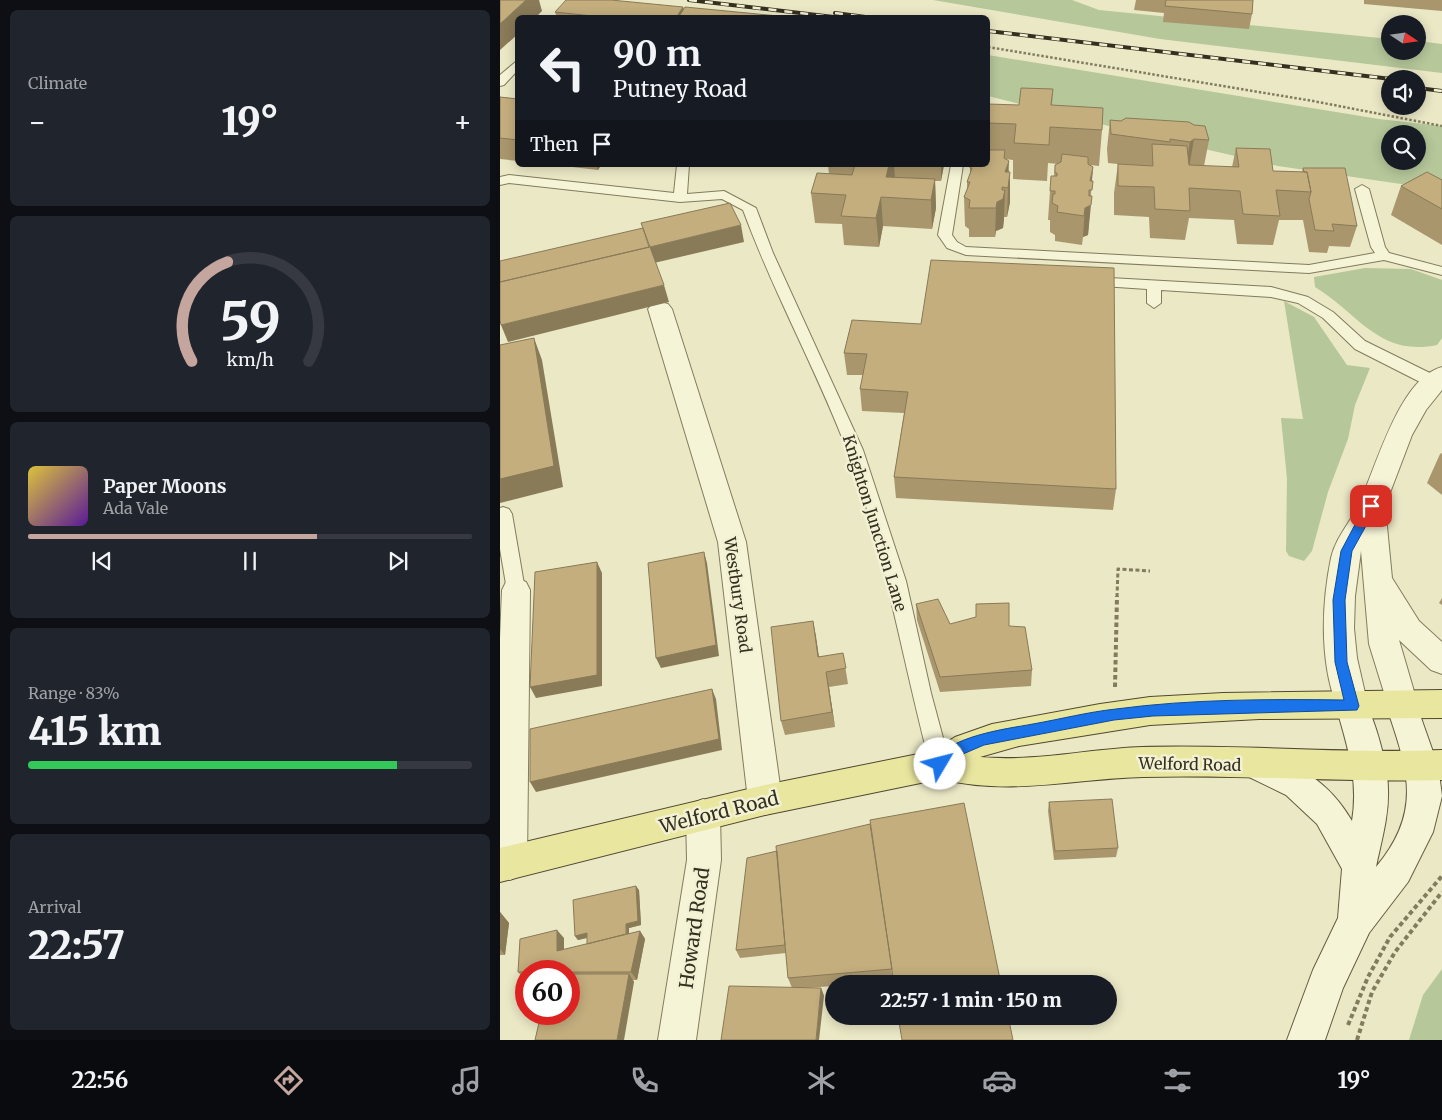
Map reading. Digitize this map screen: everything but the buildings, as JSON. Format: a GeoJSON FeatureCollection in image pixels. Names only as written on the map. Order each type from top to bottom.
{"type":"FeatureCollection","features":[{"type":"Feature","properties":{"kind":"main road","name":"Welford Road"},"geometry":{"type":"LineString","coordinates":[[505,864],[765,800],[940,764],[958,750],[983,740],[1114,715],[1153,711],[1289,705],[1442,704]]}},
{"type":"Feature","properties":{"kind":"main road","name":"Welford Road"},"geometry":{"type":"LineString","coordinates":[[940,764],[961,771],[999,774],[1142,762],[1432,766]]}},
{"type":"Feature","properties":{"kind":"street","name":"Westbury Road"},"geometry":{"type":"LineString","coordinates":[[660,309],[732,542],[765,800]]}},
{"type":"Feature","properties":{"kind":"street"},"geometry":{"type":"LineString","coordinates":[[1356,920],[1359,868],[1369,819],[1372,790],[1369,766],[1341,662],[1339,600],[1346,551],[1371,506],[1394,443],[1410,412],[1438,379]]}},
{"type":"Feature","properties":{"kind":"street"},"geometry":{"type":"LineString","coordinates":[[1306,1040],[1326,983],[1356,920],[1396,870],[1416,832],[1432,766],[1402,705],[1384,644],[1371,506]]}},
{"type":"Feature","properties":{"kind":"street"},"geometry":{"type":"LineString","coordinates":[[1379,581],[1408,630],[1442,661]]}},
{"type":"Feature","properties":{"kind":"street"},"geometry":{"type":"LineString","coordinates":[[505,864],[516,590]]}},
{"type":"Feature","properties":{"kind":"street"},"geometry":{"type":"LineString","coordinates":[[1256,765],[1298,784],[1329,813],[1359,868]]}},
{"type":"Feature","properties":{"kind":"street","name":"Howard Road"},"geometry":{"type":"LineString","coordinates":[[677,1040],[704,860],[703,816]]}},
{"type":"Feature","properties":{"kind":"lane"},"geometry":{"type":"LineString","coordinates":[[500,82],[515,66]]}},
{"type":"Feature","properties":{"kind":"lane"},"geometry":{"type":"LineString","coordinates":[[500,181],[509,179],[680,198],[683,167]]}},
{"type":"Feature","properties":{"kind":"lane"},"geometry":{"type":"LineString","coordinates":[[956,167],[945,235],[949,244],[958,250],[1309,270],[1384,256],[1442,271]]}},
{"type":"Feature","properties":{"kind":"lane"},"geometry":{"type":"LineString","coordinates":[[1362,189],[1378,248],[1384,256]]}},
{"type":"Feature","properties":{"kind":"lane","name":"Knighton Junction Lane"},"geometry":{"type":"LineString","coordinates":[[680,198],[724,195],[748,208],[766,253],[854,450],[896,581],[921,694],[940,764]]}},
{"type":"Feature","properties":{"kind":"lane"},"geometry":{"type":"LineString","coordinates":[[1076,281],[1271,292],[1303,300],[1328,315],[1348,336],[1360,345],[1438,379]]}},
{"type":"Feature","properties":{"kind":"lane"},"geometry":{"type":"LineString","coordinates":[[1154,285],[1154,303]]}},
{"type":"Feature","properties":{"kind":"lane"},"geometry":{"type":"LineString","coordinates":[[500,514],[503,514],[516,590]]}},
{"type":"Feature","properties":{"kind":"path"},"geometry":{"type":"LineString","coordinates":[[990,46],[1313,101],[1442,126]]}},
{"type":"Feature","properties":{"kind":"path"},"geometry":{"type":"LineString","coordinates":[[1114,715],[1118,569],[1150,571]]}},
{"type":"Feature","properties":{"kind":"path"},"geometry":{"type":"LineString","coordinates":[[1346,1032],[1368,977],[1390,937],[1442,876]]}},
{"type":"Feature","properties":{"kind":"path"},"geometry":{"type":"LineString","coordinates":[[1357,1040],[1372,992],[1395,952],[1442,892]]}},
{"type":"Feature","properties":{"kind":"green space"},"geometry":{"type":"Polygon","coordinates":[[[933,0],[1072,0],[1099,10],[1381,38],[1381,60],[1426,60],[1426,42],[1442,44],[1442,73],[1426,70],[1160,39],[933,0]]]}},
{"type":"Feature","properties":{"kind":"green space"},"geometry":{"type":"Polygon","coordinates":[[[990,55],[1379,119],[1442,126],[1442,190],[1278,166],[990,96],[990,55]]]}},
{"type":"Feature","properties":{"kind":"green space"},"geometry":{"type":"Polygon","coordinates":[[[1365,268],[1411,269],[1442,280],[1442,338],[1437,345],[1417,347],[1400,345],[1384,339],[1315,287],[1314,277],[1365,268]]]}},
{"type":"Feature","properties":{"kind":"green space"},"geometry":{"type":"Polygon","coordinates":[[[1284,301],[1314,317],[1347,365],[1370,368],[1355,405],[1348,439],[1328,492],[1312,551],[1304,561],[1289,556],[1286,551],[1287,479],[1281,418],[1303,419],[1284,301]]]}},
{"type":"Feature","properties":{"kind":"green space"},"geometry":{"type":"Polygon","coordinates":[[[1442,969],[1442,1040],[1409,1040],[1423,995],[1442,969]]]}},
{"type":"Feature","properties":{"kind":"railway"},"geometry":{"type":"LineString","coordinates":[[689,0],[816,15]]}},
{"type":"Feature","properties":{"kind":"railway"},"geometry":{"type":"LineString","coordinates":[[835,13],[850,15]]}},
{"type":"Feature","properties":{"kind":"railway"},"geometry":{"type":"LineString","coordinates":[[990,31],[1381,78]]}},
{"type":"Feature","properties":{"kind":"railway"},"geometry":{"type":"LineString","coordinates":[[1426,89],[1442,91]]}},
{"type":"Feature","properties":{"kind":"route"},"geometry":{"type":"LineString","coordinates":[[940,764],[958,750],[983,740],[1114,715],[1153,711],[1289,705],[1352,706],[1341,662],[1339,600],[1346,551],[1371,506]]}}]}
